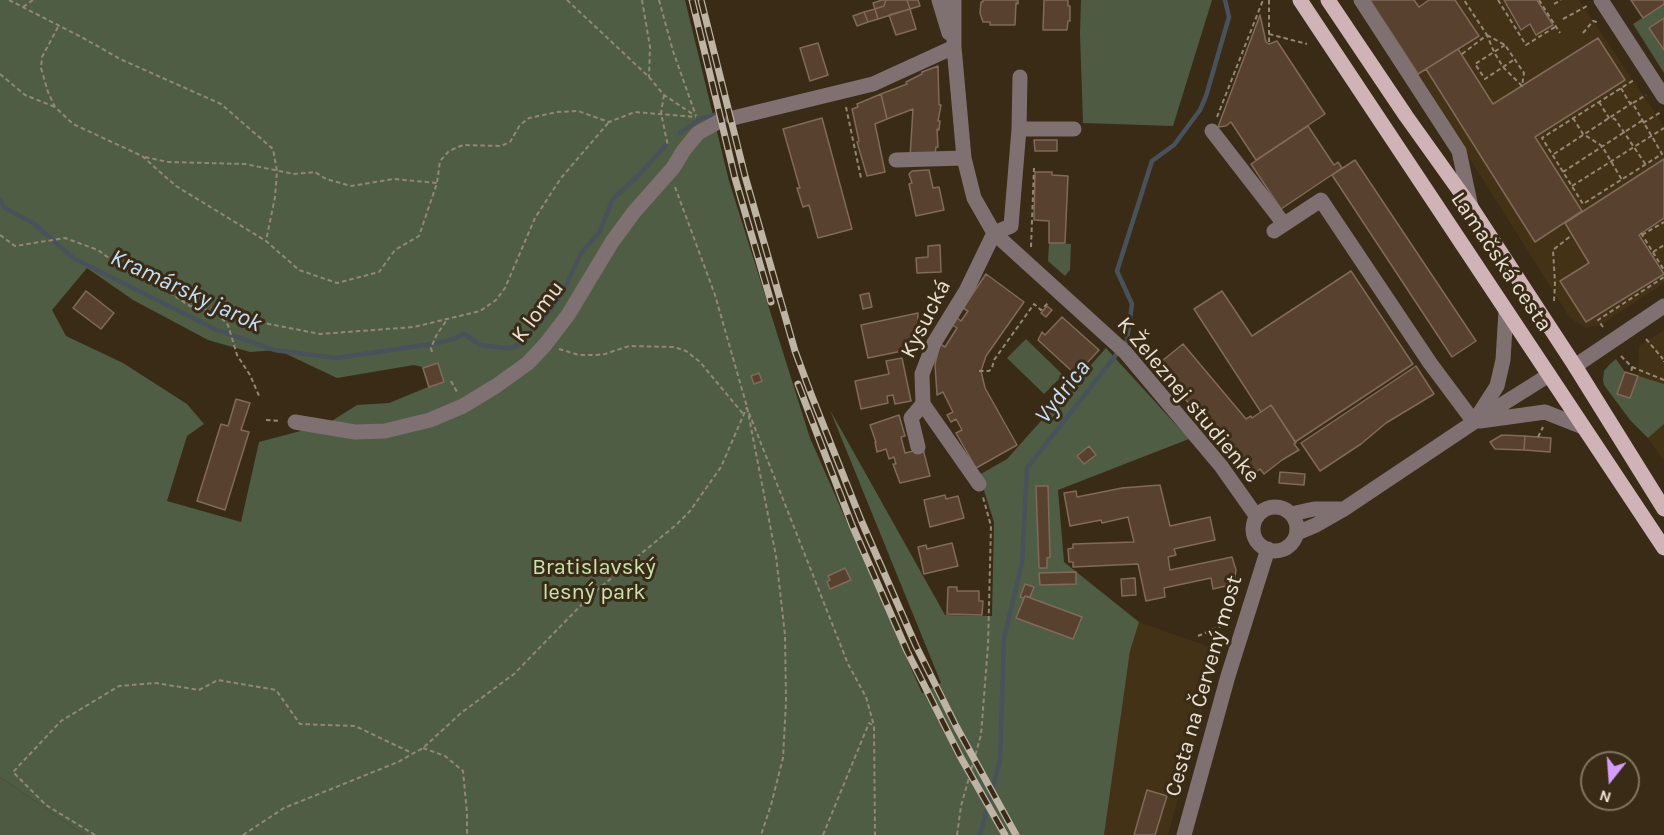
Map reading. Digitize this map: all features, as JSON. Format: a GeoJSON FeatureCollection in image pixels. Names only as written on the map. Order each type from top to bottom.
{"type":"FeatureCollection","features":[{"type":"Feature","properties":{"kind":"main road","name":"Lamačská cesta"},"geometry":{"type":"LineString","coordinates":[[1300,0],[1664,548]]}},
{"type":"Feature","properties":{"kind":"main road","name":"Lamačská cesta"},"geometry":{"type":"LineString","coordinates":[[1328,0],[1471,207],[1575,366],[1664,509]]}},
{"type":"Feature","properties":{"kind":"main road"},"geometry":{"type":"LineString","coordinates":[[1549,375],[1575,366]]}},
{"type":"Feature","properties":{"kind":"street"},"geometry":{"type":"LineString","coordinates":[[733,118],[873,84],[954,47],[939,0]]}},
{"type":"Feature","properties":{"kind":"street","name":"K Železnej studienke"},"geometry":{"type":"LineString","coordinates":[[954,0],[954,47],[964,158],[974,198],[994,233],[1125,352],[1221,466],[1257,517]]}},
{"type":"Feature","properties":{"kind":"street"},"geometry":{"type":"LineString","coordinates":[[1361,0],[1459,151],[1471,207]]}},
{"type":"Feature","properties":{"kind":"street"},"geometry":{"type":"LineString","coordinates":[[1601,0],[1658,100]]}},
{"type":"Feature","properties":{"kind":"street"},"geometry":{"type":"LineString","coordinates":[[1020,77],[1018,129],[1074,129]]}},
{"type":"Feature","properties":{"kind":"street","name":"K lomu"},"geometry":{"type":"LineString","coordinates":[[295,422],[355,432],[385,431],[430,420],[463,406],[496,386],[528,363],[545,345],[568,315],[612,242],[634,212],[673,168],[698,133],[718,122]]}},
{"type":"Feature","properties":{"kind":"street","name":"Kysucká"},"geometry":{"type":"LineString","coordinates":[[923,404],[922,374],[934,343],[966,291],[994,233],[1011,226],[1018,129]]}},
{"type":"Feature","properties":{"kind":"street"},"geometry":{"type":"LineString","coordinates":[[1212,131],[1279,228],[1321,200],[1430,363],[1474,422]]}},
{"type":"Feature","properties":{"kind":"street"},"geometry":{"type":"LineString","coordinates":[[896,160],[964,158]]}},
{"type":"Feature","properties":{"kind":"street"},"geometry":{"type":"LineString","coordinates":[[1575,366],[1664,306]]}},
{"type":"Feature","properties":{"kind":"street"},"geometry":{"type":"LineString","coordinates":[[1474,422],[1497,386],[1503,360],[1506,310]]}},
{"type":"Feature","properties":{"kind":"street"},"geometry":{"type":"LineString","coordinates":[[1297,533],[1316,525],[1344,508],[1549,375]]}},
{"type":"Feature","properties":{"kind":"street"},"geometry":{"type":"LineString","coordinates":[[918,447],[911,418],[923,404],[980,484]]}},
{"type":"Feature","properties":{"kind":"street"},"geometry":{"type":"LineString","coordinates":[[1474,422],[1545,412],[1583,427]]}},
{"type":"Feature","properties":{"kind":"street"},"geometry":{"type":"LineString","coordinates":[[1273,507],[1286,510],[1291,514],[1296,522],[1297,533],[1293,542],[1284,549],[1268,549],[1258,542],[1254,530],[1257,517],[1262,512],[1273,507]]}},
{"type":"Feature","properties":{"kind":"street"},"geometry":{"type":"LineString","coordinates":[[1291,514],[1344,508]]}},
{"type":"Feature","properties":{"kind":"street","name":"Cesta na Červený most"},"geometry":{"type":"LineString","coordinates":[[1184,835],[1228,676],[1268,549]]}},
{"type":"Feature","properties":{"kind":"path"},"geometry":{"type":"LineString","coordinates":[[9,0],[85,39],[120,60],[221,104],[273,149],[277,171],[275,197],[266,241]]}},
{"type":"Feature","properties":{"kind":"path"},"geometry":{"type":"LineString","coordinates":[[23,7],[33,0]]}},
{"type":"Feature","properties":{"kind":"path"},"geometry":{"type":"LineString","coordinates":[[567,0],[649,77],[664,95],[696,117]]}},
{"type":"Feature","properties":{"kind":"path"},"geometry":{"type":"LineString","coordinates":[[642,0],[650,47],[649,77]]}},
{"type":"Feature","properties":{"kind":"path"},"geometry":{"type":"LineString","coordinates":[[659,0],[696,117]]}},
{"type":"Feature","properties":{"kind":"path"},"geometry":{"type":"LineString","coordinates":[[1212,131],[1263,0]]}},
{"type":"Feature","properties":{"kind":"path"},"geometry":{"type":"LineString","coordinates":[[1269,0],[1269,44]]}},
{"type":"Feature","properties":{"kind":"path"},"geometry":{"type":"LineString","coordinates":[[1464,0],[1487,35],[1503,67],[1522,86],[1524,73],[1515,59],[1505,45],[1487,35]]}},
{"type":"Feature","properties":{"kind":"path"},"geometry":{"type":"LineString","coordinates":[[1498,0],[1526,45],[1556,27]]}},
{"type":"Feature","properties":{"kind":"path"},"geometry":{"type":"LineString","coordinates":[[1539,0],[1560,33]]}},
{"type":"Feature","properties":{"kind":"path"},"geometry":{"type":"LineString","coordinates":[[1554,4],[1561,0]]}},
{"type":"Feature","properties":{"kind":"path"},"geometry":{"type":"LineString","coordinates":[[1563,19],[1587,6],[1589,1]]}},
{"type":"Feature","properties":{"kind":"path"},"geometry":{"type":"LineString","coordinates":[[1583,33],[1593,21],[1602,22]]}},
{"type":"Feature","properties":{"kind":"path"},"geometry":{"type":"LineString","coordinates":[[55,107],[41,68],[45,51],[58,27]]}},
{"type":"Feature","properties":{"kind":"path"},"geometry":{"type":"LineString","coordinates":[[1269,34],[1307,44]]}},
{"type":"Feature","properties":{"kind":"path"},"geometry":{"type":"LineString","coordinates":[[1462,54],[1487,35]]}},
{"type":"Feature","properties":{"kind":"path"},"geometry":{"type":"LineString","coordinates":[[1505,45],[1475,64],[1485,79],[1515,59]]}},
{"type":"Feature","properties":{"kind":"path"},"geometry":{"type":"LineString","coordinates":[[0,74],[26,95],[55,107],[73,124],[142,156],[168,162],[245,164],[294,174],[315,172],[326,179],[351,186],[394,179],[437,183]]}},
{"type":"Feature","properties":{"kind":"path"},"geometry":{"type":"LineString","coordinates":[[1621,88],[1663,154],[1583,204],[1542,138],[1638,77]]}},
{"type":"Feature","properties":{"kind":"path"},"geometry":{"type":"LineString","coordinates":[[843,92],[861,178]]}},
{"type":"Feature","properties":{"kind":"path"},"geometry":{"type":"LineString","coordinates":[[664,95],[661,113],[673,168],[674,184],[715,295],[747,407],[776,556],[785,635],[786,701],[783,758],[761,835]]}},
{"type":"Feature","properties":{"kind":"path"},"geometry":{"type":"LineString","coordinates":[[1552,155],[1632,103],[1658,100]]}},
{"type":"Feature","properties":{"kind":"path"},"geometry":{"type":"LineString","coordinates":[[1563,172],[1643,122],[1658,100]]}},
{"type":"Feature","properties":{"kind":"path"},"geometry":{"type":"LineString","coordinates":[[1599,102],[1609,118],[1615,119],[1646,165]]}},
{"type":"Feature","properties":{"kind":"path"},"geometry":{"type":"LineString","coordinates":[[142,156],[176,186],[266,241],[299,270],[337,283],[379,272],[395,250],[419,236],[437,183],[440,161],[449,152],[463,145],[501,146],[510,142],[520,125],[529,118],[557,112],[578,111],[609,122]]}},
{"type":"Feature","properties":{"kind":"path"},"geometry":{"type":"LineString","coordinates":[[0,235],[15,246],[65,238],[98,250],[128,272],[190,306],[216,312],[228,312],[268,324],[320,334],[414,327],[480,311],[496,300],[505,288],[535,218],[561,178],[609,122],[635,112],[696,117]]}},
{"type":"Feature","properties":{"kind":"path"},"geometry":{"type":"LineString","coordinates":[[1573,118],[1583,134],[1602,147],[1622,180]]}},
{"type":"Feature","properties":{"kind":"path"},"geometry":{"type":"LineString","coordinates":[[1572,186],[1664,128]]}},
{"type":"Feature","properties":{"kind":"path"},"geometry":{"type":"LineString","coordinates":[[1548,129],[1550,133]]}},
{"type":"Feature","properties":{"kind":"path"},"geometry":{"type":"LineString","coordinates":[[1031,247],[1034,168]]}},
{"type":"Feature","properties":{"kind":"path"},"geometry":{"type":"LineString","coordinates":[[1611,187],[1614,191]]}},
{"type":"Feature","properties":{"kind":"path"},"geometry":{"type":"LineString","coordinates":[[1664,222],[1642,234],[1664,270]]}},
{"type":"Feature","properties":{"kind":"path"},"geometry":{"type":"LineString","coordinates":[[1554,301],[1556,283],[1553,250],[1572,235]]}},
{"type":"Feature","properties":{"kind":"path"},"geometry":{"type":"LineString","coordinates":[[1653,252],[1664,245]]}},
{"type":"Feature","properties":{"kind":"path"},"geometry":{"type":"LineString","coordinates":[[1603,327],[1598,320],[1664,277]]}},
{"type":"Feature","properties":{"kind":"path"},"geometry":{"type":"LineString","coordinates":[[979,371],[988,371],[992,368],[994,360],[1034,304],[1041,310],[1051,299]]}},
{"type":"Feature","properties":{"kind":"path"},"geometry":{"type":"LineString","coordinates":[[216,312],[228,325],[237,355],[250,375],[260,398]]}},
{"type":"Feature","properties":{"kind":"path"},"geometry":{"type":"LineString","coordinates":[[432,352],[431,348],[436,336],[447,320]]}},
{"type":"Feature","properties":{"kind":"path"},"geometry":{"type":"LineString","coordinates":[[1646,339],[1664,361]]}},
{"type":"Feature","properties":{"kind":"path"},"geometry":{"type":"LineString","coordinates":[[545,345],[579,356],[605,354],[629,346],[674,347],[686,351],[700,362],[744,415]]}},
{"type":"Feature","properties":{"kind":"path"},"geometry":{"type":"LineString","coordinates":[[1621,356],[1632,367],[1664,380]]}},
{"type":"Feature","properties":{"kind":"path"},"geometry":{"type":"LineString","coordinates":[[1631,374],[1632,367]]}},
{"type":"Feature","properties":{"kind":"path"},"geometry":{"type":"LineString","coordinates":[[243,835],[284,808],[398,762],[423,747],[460,713],[514,674],[591,595],[690,512],[721,467],[747,407]]}},
{"type":"Feature","properties":{"kind":"path"},"geometry":{"type":"LineString","coordinates":[[747,407],[848,664],[866,697],[874,726],[875,835]]}},
{"type":"Feature","properties":{"kind":"path"},"geometry":{"type":"LineString","coordinates":[[1538,437],[1543,427]]}},
{"type":"Feature","properties":{"kind":"path"},"geometry":{"type":"LineString","coordinates":[[957,835],[961,806],[981,735],[988,645],[991,526],[980,484]]}},
{"type":"Feature","properties":{"kind":"path"},"geometry":{"type":"LineString","coordinates":[[1198,636],[1230,623]]}},
{"type":"Feature","properties":{"kind":"path"},"geometry":{"type":"LineString","coordinates":[[95,835],[46,805],[13,772],[61,721],[119,686],[156,683],[199,690],[218,680],[276,690],[300,724],[355,726],[412,753]]}},
{"type":"Feature","properties":{"kind":"path"},"geometry":{"type":"LineString","coordinates":[[823,835],[867,726],[869,723],[874,726]]}},
{"type":"Feature","properties":{"kind":"path"},"geometry":{"type":"LineString","coordinates":[[423,747],[445,756],[463,771],[467,835]]}},
{"type":"Feature","properties":{"kind":"shaded area"},"geometry":{"type":"Polygon","coordinates":[[[1370,0],[1579,0],[1664,126],[1664,283],[1601,325],[1586,328],[1570,318],[1370,0]]]}},
{"type":"Feature","properties":{"kind":"shaded area"},"geometry":{"type":"Polygon","coordinates":[[[1664,330],[1664,461],[1648,438],[1630,420],[1630,398],[1638,376],[1639,346],[1664,330]]]}},
{"type":"Feature","properties":{"kind":"shaded area"},"geometry":{"type":"Polygon","coordinates":[[[1139,622],[1219,650],[1168,835],[1104,835],[1130,651],[1139,622]]]}},
{"type":"Feature","properties":{"kind":"green space","name":"Bratislavský lesný park"},"geometry":{"type":"Polygon","coordinates":[[[0,0],[685,0],[729,181],[810,438],[922,693],[941,683],[830,410],[945,615],[992,616],[994,522],[979,475],[1007,459],[1106,348],[1189,439],[1058,490],[1064,562],[1139,622],[1130,651],[1104,835],[85,835],[0,777],[0,0]],[[87,268],[52,310],[66,336],[123,363],[187,404],[204,424],[187,436],[167,501],[241,522],[259,442],[327,424],[357,405],[389,403],[428,387],[422,367],[414,365],[337,378],[278,350],[250,352],[208,340],[133,300],[87,268]]]}},
{"type":"Feature","properties":{"kind":"green space"},"geometry":{"type":"Polygon","coordinates":[[[1081,0],[1212,0],[1173,126],[1083,123],[1081,0]]]}},
{"type":"Feature","properties":{"kind":"green space"},"geometry":{"type":"Polygon","coordinates":[[[1664,4],[1664,73],[1633,24],[1664,4]]]}},
{"type":"Feature","properties":{"kind":"green space"},"geometry":{"type":"Polygon","coordinates":[[[1049,243],[1071,244],[1070,270],[1065,276],[1048,261],[1049,243]]]}},
{"type":"Feature","properties":{"kind":"green space"},"geometry":{"type":"Polygon","coordinates":[[[1026,339],[1063,375],[1044,394],[1007,358],[1026,339]]]}},
{"type":"Feature","properties":{"kind":"green space"},"geometry":{"type":"Polygon","coordinates":[[[1616,359],[1625,372],[1617,394],[1630,398],[1638,376],[1664,384],[1664,424],[1648,438],[1630,420],[1604,385],[1604,371],[1616,359]]]}},
{"type":"Feature","properties":{"kind":"green space"},"geometry":{"type":"Polygon","coordinates":[[[0,777],[85,835],[0,835],[0,777]]]}},
{"type":"Feature","properties":{"kind":"building"},"geometry":{"type":"Polygon","coordinates":[[[886,0],[884,6],[875,9],[873,3],[886,0]]]}},
{"type":"Feature","properties":{"kind":"building"},"geometry":{"type":"Polygon","coordinates":[[[886,0],[907,0],[910,9],[878,19],[875,9],[884,6],[886,0]]]}},
{"type":"Feature","properties":{"kind":"building"},"geometry":{"type":"Polygon","coordinates":[[[907,0],[918,0],[920,6],[910,9],[907,0]]]}},
{"type":"Feature","properties":{"kind":"building"},"geometry":{"type":"Polygon","coordinates":[[[983,0],[1018,0],[1015,25],[990,25],[990,22],[983,22],[980,13],[983,0]]]}},
{"type":"Feature","properties":{"kind":"building"},"geometry":{"type":"Polygon","coordinates":[[[1044,0],[1068,0],[1070,21],[1068,21],[1067,30],[1043,30],[1044,0]]]}},
{"type":"Feature","properties":{"kind":"building"},"geometry":{"type":"Polygon","coordinates":[[[1370,0],[1414,0],[1419,7],[1429,0],[1455,0],[1479,36],[1418,74],[1370,0]]]}},
{"type":"Feature","properties":{"kind":"building"},"geometry":{"type":"Polygon","coordinates":[[[1504,0],[1537,0],[1553,25],[1536,35],[1530,24],[1521,30],[1504,0]]]}},
{"type":"Feature","properties":{"kind":"building"},"geometry":{"type":"Polygon","coordinates":[[[1631,0],[1664,0],[1664,4],[1643,18],[1631,0]]]}},
{"type":"Feature","properties":{"kind":"building"},"geometry":{"type":"Polygon","coordinates":[[[875,9],[878,19],[868,22],[864,12],[875,9]]]}},
{"type":"Feature","properties":{"kind":"building"},"geometry":{"type":"Polygon","coordinates":[[[910,9],[916,29],[896,35],[889,15],[910,9]]]}},
{"type":"Feature","properties":{"kind":"building"},"geometry":{"type":"Polygon","coordinates":[[[864,12],[868,22],[857,26],[853,16],[864,12]]]}},
{"type":"Feature","properties":{"kind":"building"},"geometry":{"type":"Polygon","coordinates":[[[1260,15],[1266,42],[1269,44],[1277,41],[1325,114],[1256,160],[1231,122],[1226,126],[1218,127],[1260,15]]]}},
{"type":"Feature","properties":{"kind":"building"},"geometry":{"type":"Polygon","coordinates":[[[1664,18],[1664,50],[1649,28],[1664,18]]]}},
{"type":"Feature","properties":{"kind":"building"},"geometry":{"type":"Polygon","coordinates":[[[1598,38],[1625,80],[1535,137],[1582,211],[1535,242],[1426,69],[1458,49],[1493,104],[1598,38]]]}},
{"type":"Feature","properties":{"kind":"building"},"geometry":{"type":"Polygon","coordinates":[[[818,43],[828,75],[810,81],[800,48],[818,43]]]}},
{"type":"Feature","properties":{"kind":"building"},"geometry":{"type":"Polygon","coordinates":[[[938,66],[939,105],[941,105],[939,130],[937,129],[938,147],[936,147],[935,155],[910,157],[913,109],[887,119],[881,94],[907,84],[906,82],[922,72],[938,66]]]}},
{"type":"Feature","properties":{"kind":"building"},"geometry":{"type":"Polygon","coordinates":[[[881,94],[887,119],[875,124],[885,172],[867,176],[857,142],[859,141],[852,109],[858,107],[857,104],[881,94]]]}},
{"type":"Feature","properties":{"kind":"building"},"geometry":{"type":"Polygon","coordinates":[[[822,118],[852,229],[818,238],[809,205],[803,207],[797,188],[800,188],[783,129],[822,118]]]}},
{"type":"Feature","properties":{"kind":"building"},"geometry":{"type":"Polygon","coordinates":[[[1308,126],[1334,165],[1338,162],[1342,168],[1281,209],[1251,164],[1308,126]]]}},
{"type":"Feature","properties":{"kind":"building"},"geometry":{"type":"Polygon","coordinates":[[[1034,140],[1057,140],[1057,151],[1035,151],[1034,140]]]}},
{"type":"Feature","properties":{"kind":"building"},"geometry":{"type":"Polygon","coordinates":[[[1664,159],[1664,218],[1639,235],[1664,274],[1586,322],[1560,281],[1589,263],[1565,223],[1664,159]]]}},
{"type":"Feature","properties":{"kind":"building"},"geometry":{"type":"Polygon","coordinates":[[[1355,160],[1476,341],[1452,357],[1332,175],[1355,160]]]}},
{"type":"Feature","properties":{"kind":"building"},"geometry":{"type":"Polygon","coordinates":[[[929,170],[933,188],[939,187],[944,210],[916,216],[909,174],[912,171],[929,170]]]}},
{"type":"Feature","properties":{"kind":"building"},"geometry":{"type":"Polygon","coordinates":[[[1035,172],[1052,172],[1052,175],[1068,176],[1065,243],[1049,243],[1049,221],[1034,220],[1035,172]]]}},
{"type":"Feature","properties":{"kind":"building"},"geometry":{"type":"Polygon","coordinates":[[[940,245],[941,272],[917,273],[916,258],[928,257],[928,246],[940,245]]]}},
{"type":"Feature","properties":{"kind":"building"},"geometry":{"type":"Polygon","coordinates":[[[1351,271],[1413,364],[1295,442],[1271,405],[1261,412],[1194,309],[1222,291],[1252,336],[1351,271]]]}},
{"type":"Feature","properties":{"kind":"building"},"geometry":{"type":"Polygon","coordinates":[[[986,274],[1024,302],[986,356],[981,371],[985,388],[1017,445],[976,468],[956,433],[962,430],[956,419],[951,422],[947,415],[953,412],[943,392],[937,395],[935,364],[940,344],[945,347],[957,328],[951,324],[956,317],[961,321],[968,311],[963,308],[986,274]]]}},
{"type":"Feature","properties":{"kind":"building"},"geometry":{"type":"Polygon","coordinates":[[[86,291],[114,313],[101,329],[73,308],[86,291]]]}},
{"type":"Feature","properties":{"kind":"building"},"geometry":{"type":"Polygon","coordinates":[[[869,293],[872,307],[863,309],[860,295],[869,293]]]}},
{"type":"Feature","properties":{"kind":"building"},"geometry":{"type":"Polygon","coordinates":[[[1047,306],[1052,310],[1046,317],[1041,313],[1047,306]]]}},
{"type":"Feature","properties":{"kind":"building"},"geometry":{"type":"Polygon","coordinates":[[[918,313],[917,348],[868,358],[861,325],[918,313]]]}},
{"type":"Feature","properties":{"kind":"building"},"geometry":{"type":"Polygon","coordinates":[[[1062,317],[1099,350],[1076,375],[1038,340],[1042,332],[1045,335],[1062,317]]]}},
{"type":"Feature","properties":{"kind":"building"},"geometry":{"type":"Polygon","coordinates":[[[1183,344],[1246,419],[1251,416],[1252,418],[1271,405],[1299,450],[1264,474],[1260,469],[1250,477],[1157,365],[1183,344]]]}},
{"type":"Feature","properties":{"kind":"building"},"geometry":{"type":"Polygon","coordinates":[[[902,358],[911,401],[895,404],[893,395],[887,396],[888,403],[861,409],[855,381],[889,374],[886,361],[902,358]]]}},
{"type":"Feature","properties":{"kind":"building"},"geometry":{"type":"Polygon","coordinates":[[[438,363],[444,382],[429,387],[423,368],[438,363]]]}},
{"type":"Feature","properties":{"kind":"building"},"geometry":{"type":"Polygon","coordinates":[[[1416,366],[1434,394],[1386,423],[1361,444],[1320,471],[1301,443],[1416,366]]]}},
{"type":"Feature","properties":{"kind":"building"},"geometry":{"type":"Polygon","coordinates":[[[1625,372],[1638,376],[1630,398],[1617,394],[1625,372]]]}},
{"type":"Feature","properties":{"kind":"building"},"geometry":{"type":"Polygon","coordinates":[[[759,373],[762,381],[754,384],[751,376],[759,373]]]}},
{"type":"Feature","properties":{"kind":"building"},"geometry":{"type":"Polygon","coordinates":[[[236,399],[250,403],[241,430],[249,432],[225,510],[197,501],[221,424],[228,426],[236,399]]]}},
{"type":"Feature","properties":{"kind":"building"},"geometry":{"type":"Polygon","coordinates":[[[899,415],[905,436],[901,437],[905,453],[923,449],[930,476],[900,483],[893,464],[896,464],[894,457],[889,459],[886,449],[877,452],[870,425],[899,415]]]}},
{"type":"Feature","properties":{"kind":"building"},"geometry":{"type":"Polygon","coordinates":[[[1502,435],[1525,436],[1524,450],[1495,449],[1490,442],[1502,435]]]}},
{"type":"Feature","properties":{"kind":"building"},"geometry":{"type":"Polygon","coordinates":[[[1525,436],[1551,438],[1550,452],[1524,450],[1525,436]]]}},
{"type":"Feature","properties":{"kind":"building"},"geometry":{"type":"Polygon","coordinates":[[[1089,446],[1096,455],[1084,464],[1077,456],[1089,446]]]}},
{"type":"Feature","properties":{"kind":"building"},"geometry":{"type":"Polygon","coordinates":[[[1280,472],[1305,474],[1304,485],[1279,483],[1280,472]]]}},
{"type":"Feature","properties":{"kind":"building"},"geometry":{"type":"Polygon","coordinates":[[[1160,485],[1170,526],[1210,517],[1215,540],[1174,549],[1176,555],[1168,557],[1170,570],[1232,557],[1236,570],[1234,584],[1213,589],[1211,578],[1164,588],[1165,597],[1146,601],[1138,564],[1073,567],[1073,562],[1069,562],[1068,549],[1073,548],[1073,544],[1134,542],[1128,517],[1102,523],[1101,520],[1070,526],[1064,493],[1076,491],[1077,497],[1122,488],[1160,485]]]}},
{"type":"Feature","properties":{"kind":"building"},"geometry":{"type":"Polygon","coordinates":[[[1036,486],[1048,486],[1050,557],[1047,558],[1047,568],[1039,568],[1036,486]]]}},
{"type":"Feature","properties":{"kind":"building"},"geometry":{"type":"Polygon","coordinates":[[[945,495],[946,499],[958,496],[964,518],[930,527],[924,500],[945,495]]]}},
{"type":"Feature","properties":{"kind":"building"},"geometry":{"type":"Polygon","coordinates":[[[952,543],[958,566],[924,574],[918,547],[926,545],[927,549],[952,543]]]}},
{"type":"Feature","properties":{"kind":"building"},"geometry":{"type":"Polygon","coordinates":[[[845,568],[851,580],[830,589],[827,582],[830,580],[828,576],[845,568]]]}},
{"type":"Feature","properties":{"kind":"building"},"geometry":{"type":"Polygon","coordinates":[[[1076,572],[1076,584],[1040,585],[1039,573],[1076,572]]]}},
{"type":"Feature","properties":{"kind":"building"},"geometry":{"type":"Polygon","coordinates":[[[1135,578],[1136,595],[1122,596],[1121,579],[1135,578]]]}},
{"type":"Feature","properties":{"kind":"building"},"geometry":{"type":"Polygon","coordinates":[[[1025,584],[1034,587],[1030,597],[1025,596],[1024,598],[1020,597],[1025,584]]]}},
{"type":"Feature","properties":{"kind":"building"},"geometry":{"type":"Polygon","coordinates":[[[948,587],[957,587],[957,591],[979,591],[979,601],[983,601],[982,615],[947,614],[948,587]]]}},
{"type":"Feature","properties":{"kind":"building"},"geometry":{"type":"Polygon","coordinates":[[[1025,596],[1082,617],[1073,639],[1016,618],[1025,596]]]}},
{"type":"Feature","properties":{"kind":"building"},"geometry":{"type":"Polygon","coordinates":[[[1147,790],[1167,796],[1155,835],[1134,835],[1147,790]]]}},
{"type":"Feature","properties":{"kind":"waterway","name":"Vydrica"},"geometry":{"type":"LineString","coordinates":[[980,835],[1000,760],[1004,638],[1022,563],[1027,468],[1127,341],[1132,304],[1117,271],[1152,161],[1174,145],[1200,110],[1206,96],[1229,17],[1225,0]]}},
{"type":"Feature","properties":{"kind":"waterway","name":"Kramársky jarok"},"geometry":{"type":"LineString","coordinates":[[680,133],[700,119],[715,115]]}},
{"type":"Feature","properties":{"kind":"waterway","name":"Kramársky jarok"},"geometry":{"type":"LineString","coordinates":[[0,200],[5,208],[33,223],[73,258],[215,329],[274,350],[337,358],[438,343],[464,334],[481,345],[513,348],[521,343],[548,313],[563,292],[581,253],[599,233],[613,199],[666,145]]}},
{"type":"Feature","properties":{"kind":"railway"},"geometry":{"type":"LineString","coordinates":[[692,0],[735,178],[771,302]]}},
{"type":"Feature","properties":{"kind":"railway"},"geometry":{"type":"LineString","coordinates":[[701,0],[745,176],[795,351],[811,394],[861,520],[916,646],[956,726],[1016,835]]}},
{"type":"Feature","properties":{"kind":"railway"},"geometry":{"type":"LineString","coordinates":[[798,384],[852,525],[907,651],[960,756],[1005,835]]}}]}
